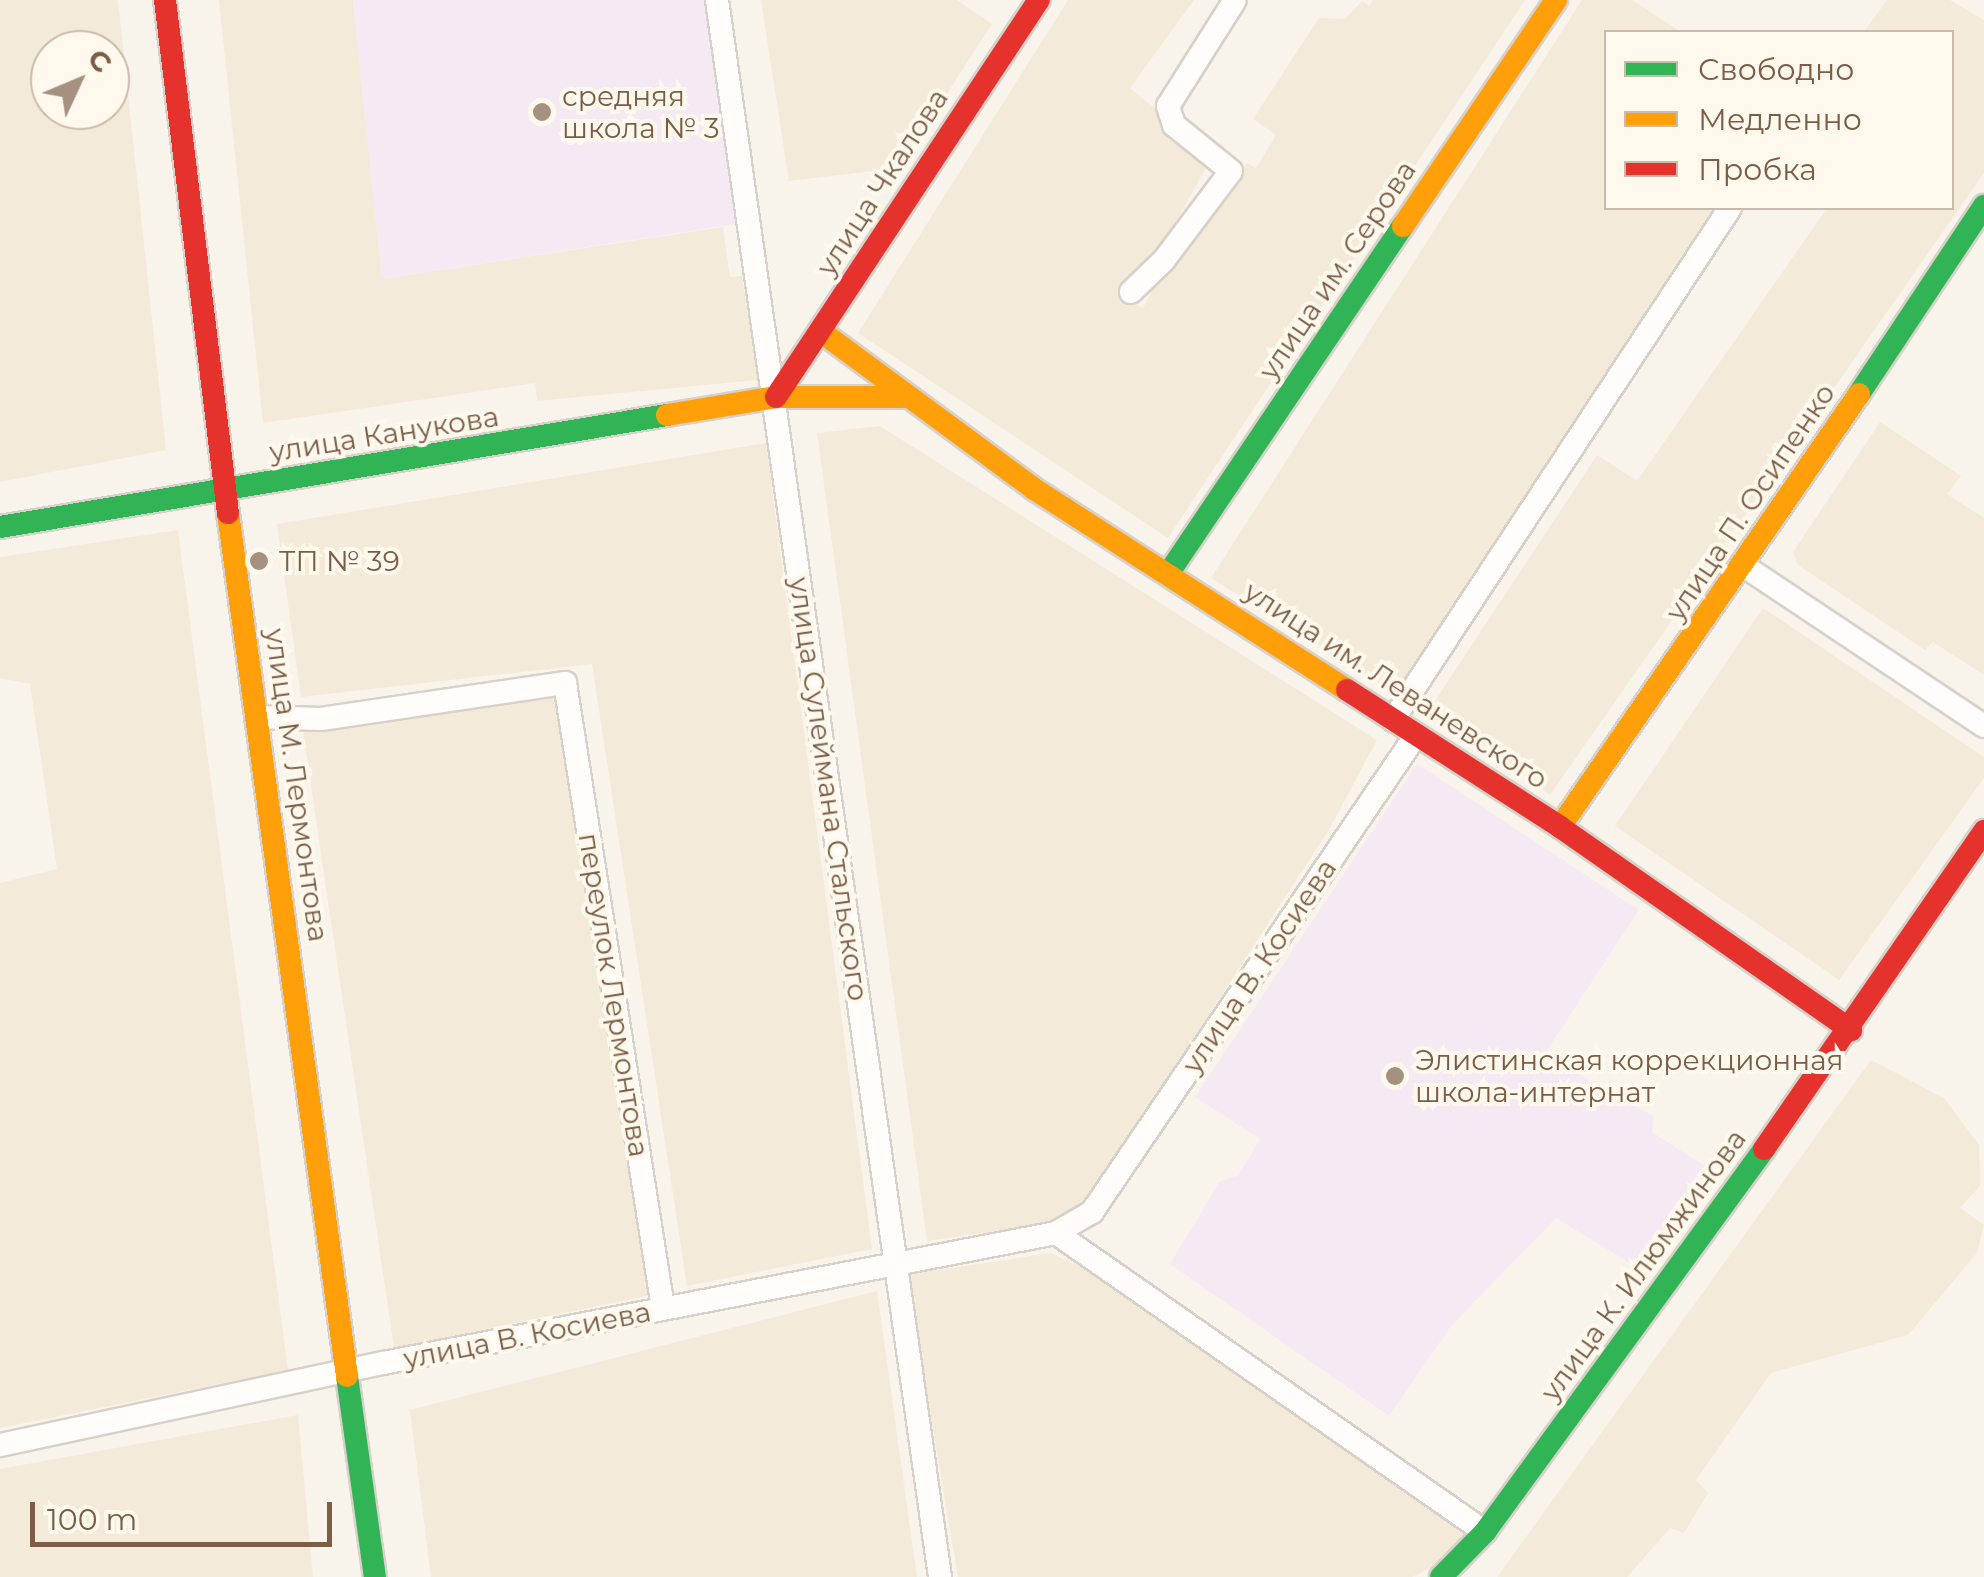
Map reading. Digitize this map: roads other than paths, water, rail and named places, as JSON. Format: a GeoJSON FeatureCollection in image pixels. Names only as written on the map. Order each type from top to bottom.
{"type":"FeatureCollection","features":[{"type":"Feature","properties":{"kind":"street","name":"улица М. Лермонтова"},"geometry":{"type":"LineString","coordinates":[[165,0],[225,489],[375,1577]]}},
{"type":"Feature","properties":{"kind":"street","name":"улица Сулеймана Стальского"},"geometry":{"type":"LineString","coordinates":[[717,0],[940,1577]]}},
{"type":"Feature","properties":{"kind":"street","name":"улица Чкалова"},"geometry":{"type":"LineString","coordinates":[[776,397],[1039,0]]}},
{"type":"Feature","properties":{"kind":"street"},"geometry":{"type":"LineString","coordinates":[[1131,292],[1164,260],[1230,171],[1174,125],[1168,106],[1235,0]]}},
{"type":"Feature","properties":{"kind":"street","name":"улица им. Серова"},"geometry":{"type":"LineString","coordinates":[[1168,574],[1556,0]]}},
{"type":"Feature","properties":{"kind":"street","name":"улица П. Осипенко"},"geometry":{"type":"LineString","coordinates":[[1560,827],[1744,566],[1984,206]]}},
{"type":"Feature","properties":{"kind":"street"},"geometry":{"type":"LineString","coordinates":[[1393,720],[1729,210]]}},
{"type":"Feature","properties":{"kind":"street","name":"улица им. Леваневского"},"geometry":{"type":"LineString","coordinates":[[820,330],[905,396],[1168,574],[1560,827],[1851,1030]]}},
{"type":"Feature","properties":{"kind":"street"},"geometry":{"type":"LineString","coordinates":[[776,397],[905,396]]}},
{"type":"Feature","properties":{"kind":"street","name":"улица Канукова"},"geometry":{"type":"LineString","coordinates":[[0,527],[776,397]]}},
{"type":"Feature","properties":{"kind":"street"},"geometry":{"type":"LineString","coordinates":[[1744,566],[1984,726]]}},
{"type":"Feature","properties":{"kind":"street","name":"переулок Лермонтова"},"geometry":{"type":"LineString","coordinates":[[258,717],[321,720],[566,683],[663,1308]]}},
{"type":"Feature","properties":{"kind":"street","name":"улица В. Косиева"},"geometry":{"type":"LineString","coordinates":[[0,1445],[348,1371],[663,1308],[894,1268],[1056,1233],[1092,1212],[1416,735]]}},
{"type":"Feature","properties":{"kind":"street","name":"улица К. Илюмжинова"},"geometry":{"type":"LineString","coordinates":[[1441,1577],[1485,1532],[1851,1030],[1984,831]]}},
{"type":"Feature","properties":{"kind":"street"},"geometry":{"type":"LineString","coordinates":[[1056,1233],[1485,1532]]}},
{"type":"Feature","properties":{"kind":"place","name":"средняя школа № 3"},"geometry":{"type":"Point","coordinates":[542,112]}},
{"type":"Feature","properties":{"kind":"place","name":"ТП № 39"},"geometry":{"type":"Point","coordinates":[259,561]}},
{"type":"Feature","properties":{"kind":"place","name":"Элистинская коррекционная школа-интернат"},"geometry":{"type":"Point","coordinates":[1395,1076]}}]}
